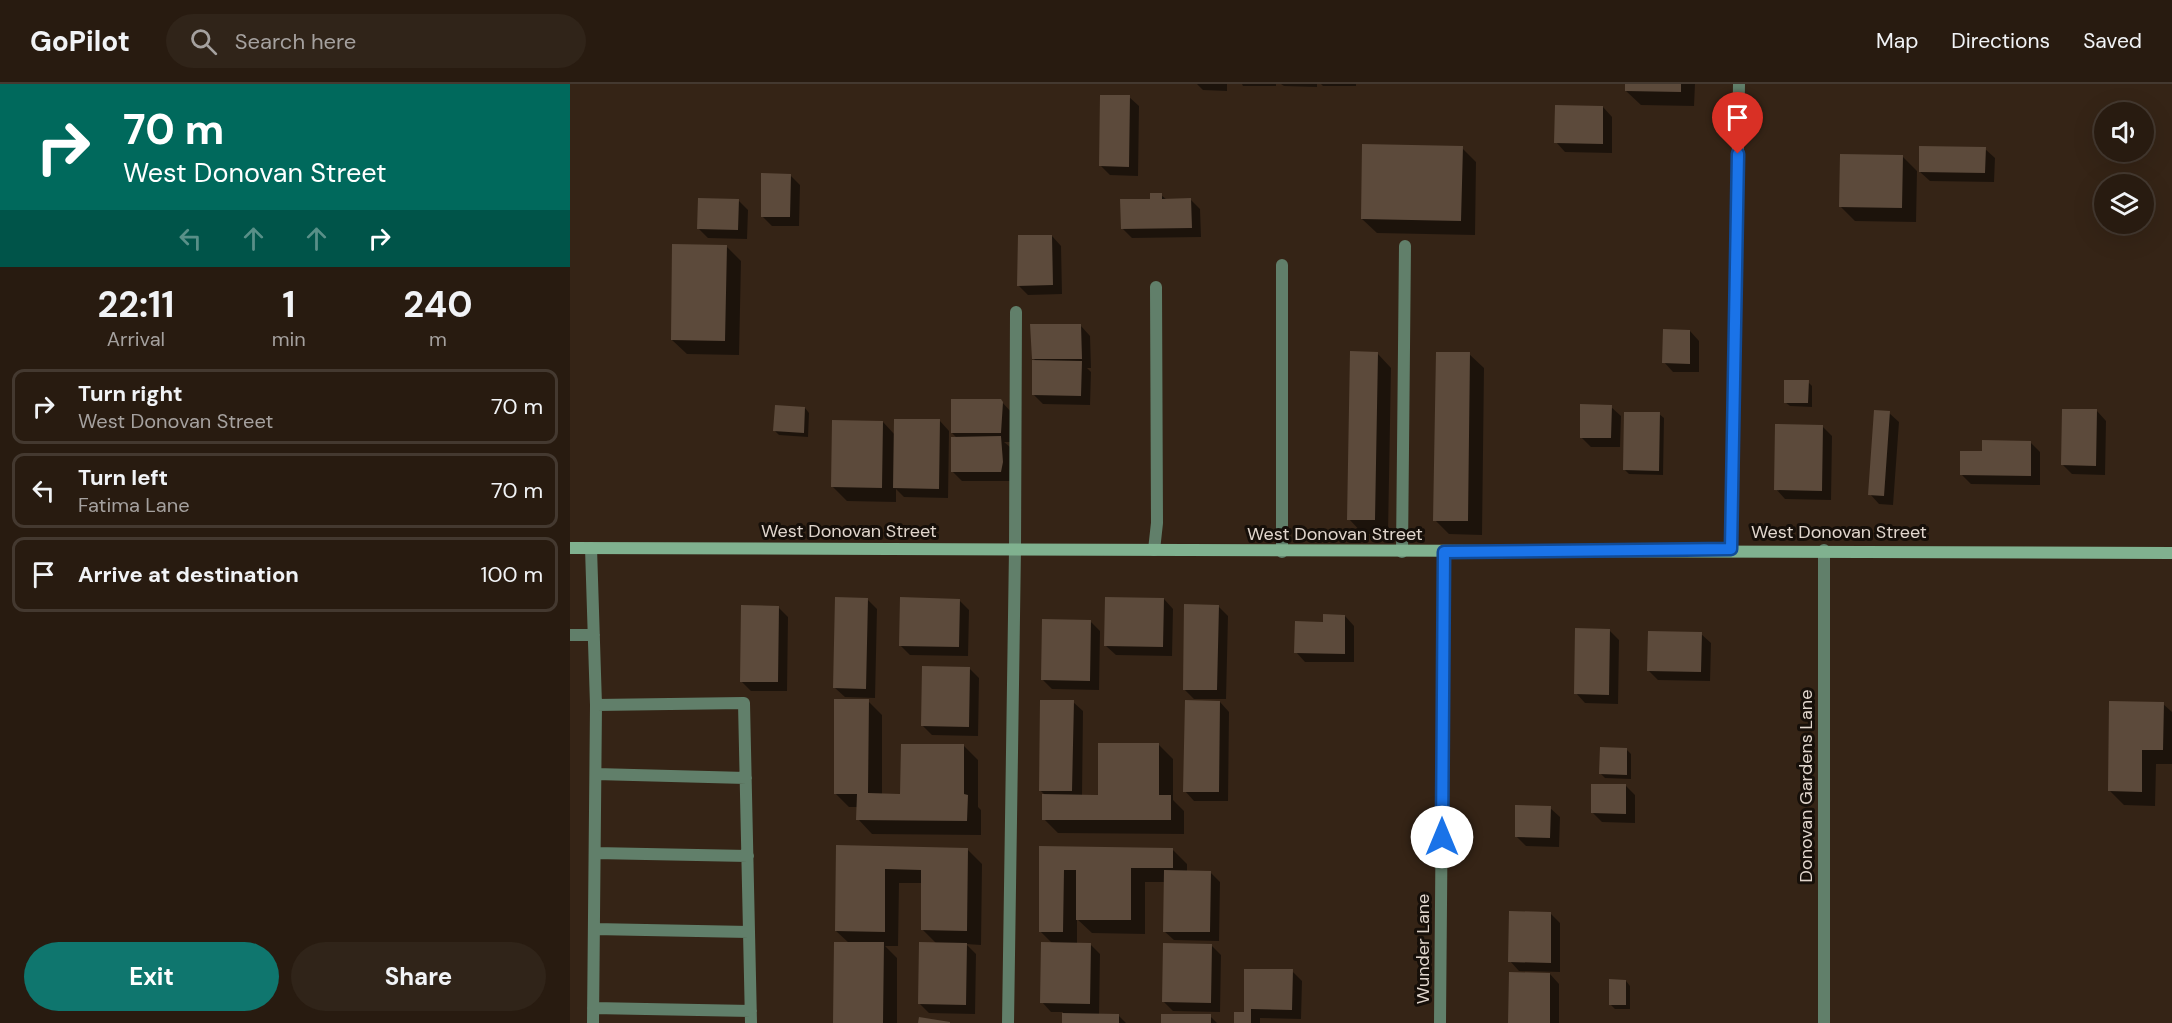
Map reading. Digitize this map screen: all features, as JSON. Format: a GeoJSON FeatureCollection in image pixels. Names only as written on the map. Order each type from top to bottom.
{"type":"FeatureCollection","features":[{"type":"Feature","properties":{"kind":"street"},"geometry":{"type":"LineString","coordinates":[[1731,549],[1739,84]]}},
{"type":"Feature","properties":{"kind":"street"},"geometry":{"type":"LineString","coordinates":[[1402,552],[1405,246]]}},
{"type":"Feature","properties":{"kind":"street"},"geometry":{"type":"LineString","coordinates":[[1282,265],[1282,552]]}},
{"type":"Feature","properties":{"kind":"street"},"geometry":{"type":"LineString","coordinates":[[1154,550],[1157,523],[1156,287]]}},
{"type":"Feature","properties":{"kind":"street"},"geometry":{"type":"LineString","coordinates":[[1008,1023],[1016,312]]}},
{"type":"Feature","properties":{"kind":"street","name":"West Donovan Street"},"geometry":{"type":"LineString","coordinates":[[570,548],[1282,552],[1731,549],[2172,553]]}},
{"type":"Feature","properties":{"kind":"street"},"geometry":{"type":"LineString","coordinates":[[591,548],[596,705],[593,1023]]}},
{"type":"Feature","properties":{"kind":"street","name":"Donovan Gardens Lane"},"geometry":{"type":"LineString","coordinates":[[1824,550],[1824,1023]]}},
{"type":"Feature","properties":{"kind":"street","name":"Wunder Lane"},"geometry":{"type":"LineString","coordinates":[[1440,1023],[1444,552]]}},
{"type":"Feature","properties":{"kind":"street"},"geometry":{"type":"LineString","coordinates":[[570,635],[594,635]]}},
{"type":"Feature","properties":{"kind":"street"},"geometry":{"type":"LineString","coordinates":[[593,1008],[751,1017],[744,703],[596,705]]}},
{"type":"Feature","properties":{"kind":"street"},"geometry":{"type":"LineString","coordinates":[[596,774],[746,778]]}},
{"type":"Feature","properties":{"kind":"street"},"geometry":{"type":"LineString","coordinates":[[595,853],[748,856]]}},
{"type":"Feature","properties":{"kind":"street"},"geometry":{"type":"LineString","coordinates":[[594,929],[749,932]]}},
{"type":"Feature","properties":{"kind":"building"},"geometry":{"type":"Polygon","coordinates":[[[1625,84],[1681,84],[1681,92],[1625,91],[1625,84]]]}},
{"type":"Feature","properties":{"kind":"building"},"geometry":{"type":"Polygon","coordinates":[[[1100,95],[1130,95],[1129,167],[1099,166],[1100,95]]]}},
{"type":"Feature","properties":{"kind":"building"},"geometry":{"type":"Polygon","coordinates":[[[1555,105],[1603,106],[1603,144],[1554,143],[1555,105]]]}},
{"type":"Feature","properties":{"kind":"building"},"geometry":{"type":"Polygon","coordinates":[[[1362,144],[1463,146],[1461,221],[1361,219],[1362,144]]]}},
{"type":"Feature","properties":{"kind":"building"},"geometry":{"type":"Polygon","coordinates":[[[1919,146],[1986,147],[1985,173],[1919,172],[1919,146]]]}},
{"type":"Feature","properties":{"kind":"building"},"geometry":{"type":"Polygon","coordinates":[[[1840,154],[1903,155],[1902,208],[1839,207],[1840,154]]]}},
{"type":"Feature","properties":{"kind":"building"},"geometry":{"type":"Polygon","coordinates":[[[761,173],[791,174],[790,217],[761,217],[761,173]]]}},
{"type":"Feature","properties":{"kind":"building"},"geometry":{"type":"Polygon","coordinates":[[[1150,193],[1162,193],[1162,199],[1191,198],[1192,228],[1121,229],[1120,199],[1150,199],[1150,193]]]}},
{"type":"Feature","properties":{"kind":"building"},"geometry":{"type":"Polygon","coordinates":[[[698,198],[739,199],[738,230],[697,229],[698,198]]]}},
{"type":"Feature","properties":{"kind":"building"},"geometry":{"type":"Polygon","coordinates":[[[1018,235],[1052,235],[1053,285],[1017,286],[1018,235]]]}},
{"type":"Feature","properties":{"kind":"building"},"geometry":{"type":"Polygon","coordinates":[[[672,244],[727,245],[725,341],[671,340],[672,244]]]}},
{"type":"Feature","properties":{"kind":"building"},"geometry":{"type":"Polygon","coordinates":[[[1030,324],[1081,324],[1082,359],[1032,359],[1030,324]]]}},
{"type":"Feature","properties":{"kind":"building"},"geometry":{"type":"Polygon","coordinates":[[[1663,329],[1690,330],[1690,364],[1662,363],[1663,329]]]}},
{"type":"Feature","properties":{"kind":"building"},"geometry":{"type":"Polygon","coordinates":[[[1350,351],[1378,352],[1375,520],[1347,520],[1350,351]]]}},
{"type":"Feature","properties":{"kind":"building"},"geometry":{"type":"Polygon","coordinates":[[[1436,352],[1470,352],[1468,521],[1433,521],[1436,352]]]}},
{"type":"Feature","properties":{"kind":"building"},"geometry":{"type":"Polygon","coordinates":[[[1032,360],[1082,361],[1081,396],[1032,395],[1032,360]]]}},
{"type":"Feature","properties":{"kind":"building"},"geometry":{"type":"Polygon","coordinates":[[[1784,380],[1809,380],[1808,403],[1784,403],[1784,380]]]}},
{"type":"Feature","properties":{"kind":"building"},"geometry":{"type":"Polygon","coordinates":[[[951,399],[1001,399],[1003,402],[1001,433],[951,433],[951,399]]]}},
{"type":"Feature","properties":{"kind":"building"},"geometry":{"type":"Polygon","coordinates":[[[1580,404],[1612,405],[1611,438],[1580,438],[1580,404]]]}},
{"type":"Feature","properties":{"kind":"building"},"geometry":{"type":"Polygon","coordinates":[[[775,405],[805,407],[804,433],[773,431],[775,405]]]}},
{"type":"Feature","properties":{"kind":"building"},"geometry":{"type":"Polygon","coordinates":[[[2062,409],[2097,409],[2096,466],[2061,465],[2062,409]]]}},
{"type":"Feature","properties":{"kind":"building"},"geometry":{"type":"Polygon","coordinates":[[[1874,410],[1890,411],[1884,496],[1868,495],[1874,410]]]}},
{"type":"Feature","properties":{"kind":"building"},"geometry":{"type":"Polygon","coordinates":[[[1624,412],[1660,412],[1659,471],[1623,470],[1624,412]]]}},
{"type":"Feature","properties":{"kind":"building"},"geometry":{"type":"Polygon","coordinates":[[[894,419],[940,419],[939,489],[893,488],[894,419]]]}},
{"type":"Feature","properties":{"kind":"building"},"geometry":{"type":"Polygon","coordinates":[[[832,420],[883,421],[882,488],[831,487],[832,420]]]}},
{"type":"Feature","properties":{"kind":"building"},"geometry":{"type":"Polygon","coordinates":[[[1775,424],[1823,425],[1822,491],[1774,490],[1775,424]]]}},
{"type":"Feature","properties":{"kind":"building"},"geometry":{"type":"Polygon","coordinates":[[[1001,436],[1003,462],[1001,472],[951,472],[951,437],[1001,436]]]}},
{"type":"Feature","properties":{"kind":"building"},"geometry":{"type":"Polygon","coordinates":[[[1982,440],[2031,441],[2031,476],[1960,475],[1960,451],[1982,451],[1982,440]]]}},
{"type":"Feature","properties":{"kind":"building"},"geometry":{"type":"Polygon","coordinates":[[[835,597],[868,598],[866,689],[833,688],[835,597]]]}},
{"type":"Feature","properties":{"kind":"building"},"geometry":{"type":"Polygon","coordinates":[[[900,597],[960,599],[959,647],[899,646],[900,597]]]}},
{"type":"Feature","properties":{"kind":"building"},"geometry":{"type":"Polygon","coordinates":[[[1105,597],[1164,598],[1163,647],[1104,646],[1105,597]]]}},
{"type":"Feature","properties":{"kind":"building"},"geometry":{"type":"Polygon","coordinates":[[[1184,604],[1219,605],[1217,690],[1183,690],[1184,604]]]}},
{"type":"Feature","properties":{"kind":"building"},"geometry":{"type":"Polygon","coordinates":[[[741,605],[779,606],[778,682],[740,682],[741,605]]]}},
{"type":"Feature","properties":{"kind":"building"},"geometry":{"type":"Polygon","coordinates":[[[1323,614],[1345,615],[1345,654],[1294,653],[1295,621],[1323,622],[1323,614]]]}},
{"type":"Feature","properties":{"kind":"building"},"geometry":{"type":"Polygon","coordinates":[[[1042,619],[1091,620],[1090,681],[1041,680],[1042,619]]]}},
{"type":"Feature","properties":{"kind":"building"},"geometry":{"type":"Polygon","coordinates":[[[1575,628],[1610,629],[1609,695],[1574,694],[1575,628]]]}},
{"type":"Feature","properties":{"kind":"building"},"geometry":{"type":"Polygon","coordinates":[[[1648,631],[1702,632],[1701,672],[1647,671],[1648,631]]]}},
{"type":"Feature","properties":{"kind":"building"},"geometry":{"type":"Polygon","coordinates":[[[922,666],[970,667],[969,727],[921,726],[922,666]]]}},
{"type":"Feature","properties":{"kind":"building"},"geometry":{"type":"Polygon","coordinates":[[[834,699],[869,699],[868,793],[900,794],[901,744],[964,744],[964,794],[968,795],[967,821],[856,820],[857,794],[834,794],[834,699]]]}},
{"type":"Feature","properties":{"kind":"building"},"geometry":{"type":"Polygon","coordinates":[[[1040,700],[1074,700],[1072,791],[1039,791],[1040,700]]]}},
{"type":"Feature","properties":{"kind":"building"},"geometry":{"type":"Polygon","coordinates":[[[1185,700],[1220,701],[1219,792],[1183,792],[1185,700]]]}},
{"type":"Feature","properties":{"kind":"building"},"geometry":{"type":"Polygon","coordinates":[[[2109,701],[2164,702],[2163,750],[2142,750],[2142,792],[2108,791],[2109,701]]]}},
{"type":"Feature","properties":{"kind":"building"},"geometry":{"type":"Polygon","coordinates":[[[1098,743],[1159,743],[1159,795],[1171,795],[1171,820],[1042,820],[1042,794],[1098,795],[1098,743]]]}},
{"type":"Feature","properties":{"kind":"building"},"geometry":{"type":"Polygon","coordinates":[[[1600,747],[1627,748],[1627,775],[1599,774],[1600,747]]]}},
{"type":"Feature","properties":{"kind":"building"},"geometry":{"type":"Polygon","coordinates":[[[1591,784],[1626,784],[1626,814],[1591,813],[1591,784]]]}},
{"type":"Feature","properties":{"kind":"building"},"geometry":{"type":"Polygon","coordinates":[[[1515,805],[1551,806],[1550,838],[1515,837],[1515,805]]]}},
{"type":"Feature","properties":{"kind":"building"},"geometry":{"type":"Polygon","coordinates":[[[836,845],[968,848],[967,931],[921,930],[921,870],[885,869],[885,932],[835,931],[836,845]]]}},
{"type":"Feature","properties":{"kind":"building"},"geometry":{"type":"Polygon","coordinates":[[[1039,846],[1173,848],[1173,868],[1131,868],[1131,920],[1076,920],[1076,870],[1064,870],[1063,932],[1039,932],[1039,846]]]}},
{"type":"Feature","properties":{"kind":"building"},"geometry":{"type":"Polygon","coordinates":[[[1164,870],[1211,871],[1210,932],[1163,932],[1164,870]]]}},
{"type":"Feature","properties":{"kind":"building"},"geometry":{"type":"Polygon","coordinates":[[[1509,911],[1551,912],[1551,963],[1508,962],[1509,911]]]}},
{"type":"Feature","properties":{"kind":"building"},"geometry":{"type":"Polygon","coordinates":[[[834,942],[884,942],[883,1023],[833,1023],[834,942]]]}},
{"type":"Feature","properties":{"kind":"building"},"geometry":{"type":"Polygon","coordinates":[[[919,942],[967,943],[966,1005],[918,1004],[919,942]]]}},
{"type":"Feature","properties":{"kind":"building"},"geometry":{"type":"Polygon","coordinates":[[[1041,942],[1091,943],[1090,1004],[1040,1003],[1041,942]]]}},
{"type":"Feature","properties":{"kind":"building"},"geometry":{"type":"Polygon","coordinates":[[[1163,943],[1212,944],[1211,1003],[1162,1002],[1163,943]]]}},
{"type":"Feature","properties":{"kind":"building"},"geometry":{"type":"Polygon","coordinates":[[[1244,969],[1293,969],[1292,1010],[1251,1009],[1251,1023],[1234,1023],[1234,1012],[1244,1012],[1244,969]]]}},
{"type":"Feature","properties":{"kind":"building"},"geometry":{"type":"Polygon","coordinates":[[[1509,972],[1550,973],[1550,1023],[1508,1023],[1509,972]]]}},
{"type":"Feature","properties":{"kind":"building"},"geometry":{"type":"Polygon","coordinates":[[[1609,979],[1626,980],[1626,1005],[1609,1005],[1609,979]]]}},
{"type":"Feature","properties":{"kind":"building"},"geometry":{"type":"Polygon","coordinates":[[[1062,1013],[1119,1014],[1119,1023],[1062,1023],[1062,1013]]]}},
{"type":"Feature","properties":{"kind":"building"},"geometry":{"type":"Polygon","coordinates":[[[1161,1014],[1211,1014],[1211,1023],[1161,1023],[1161,1014]]]}},
{"type":"Feature","properties":{"kind":"building"},"geometry":{"type":"Polygon","coordinates":[[[919,1017],[950,1022],[950,1023],[918,1023],[919,1017]]]}},
{"type":"Feature","properties":{"kind":"route"},"geometry":{"type":"LineString","coordinates":[[1442,837],[1444,552],[1731,549],[1738,154]]}}]}
